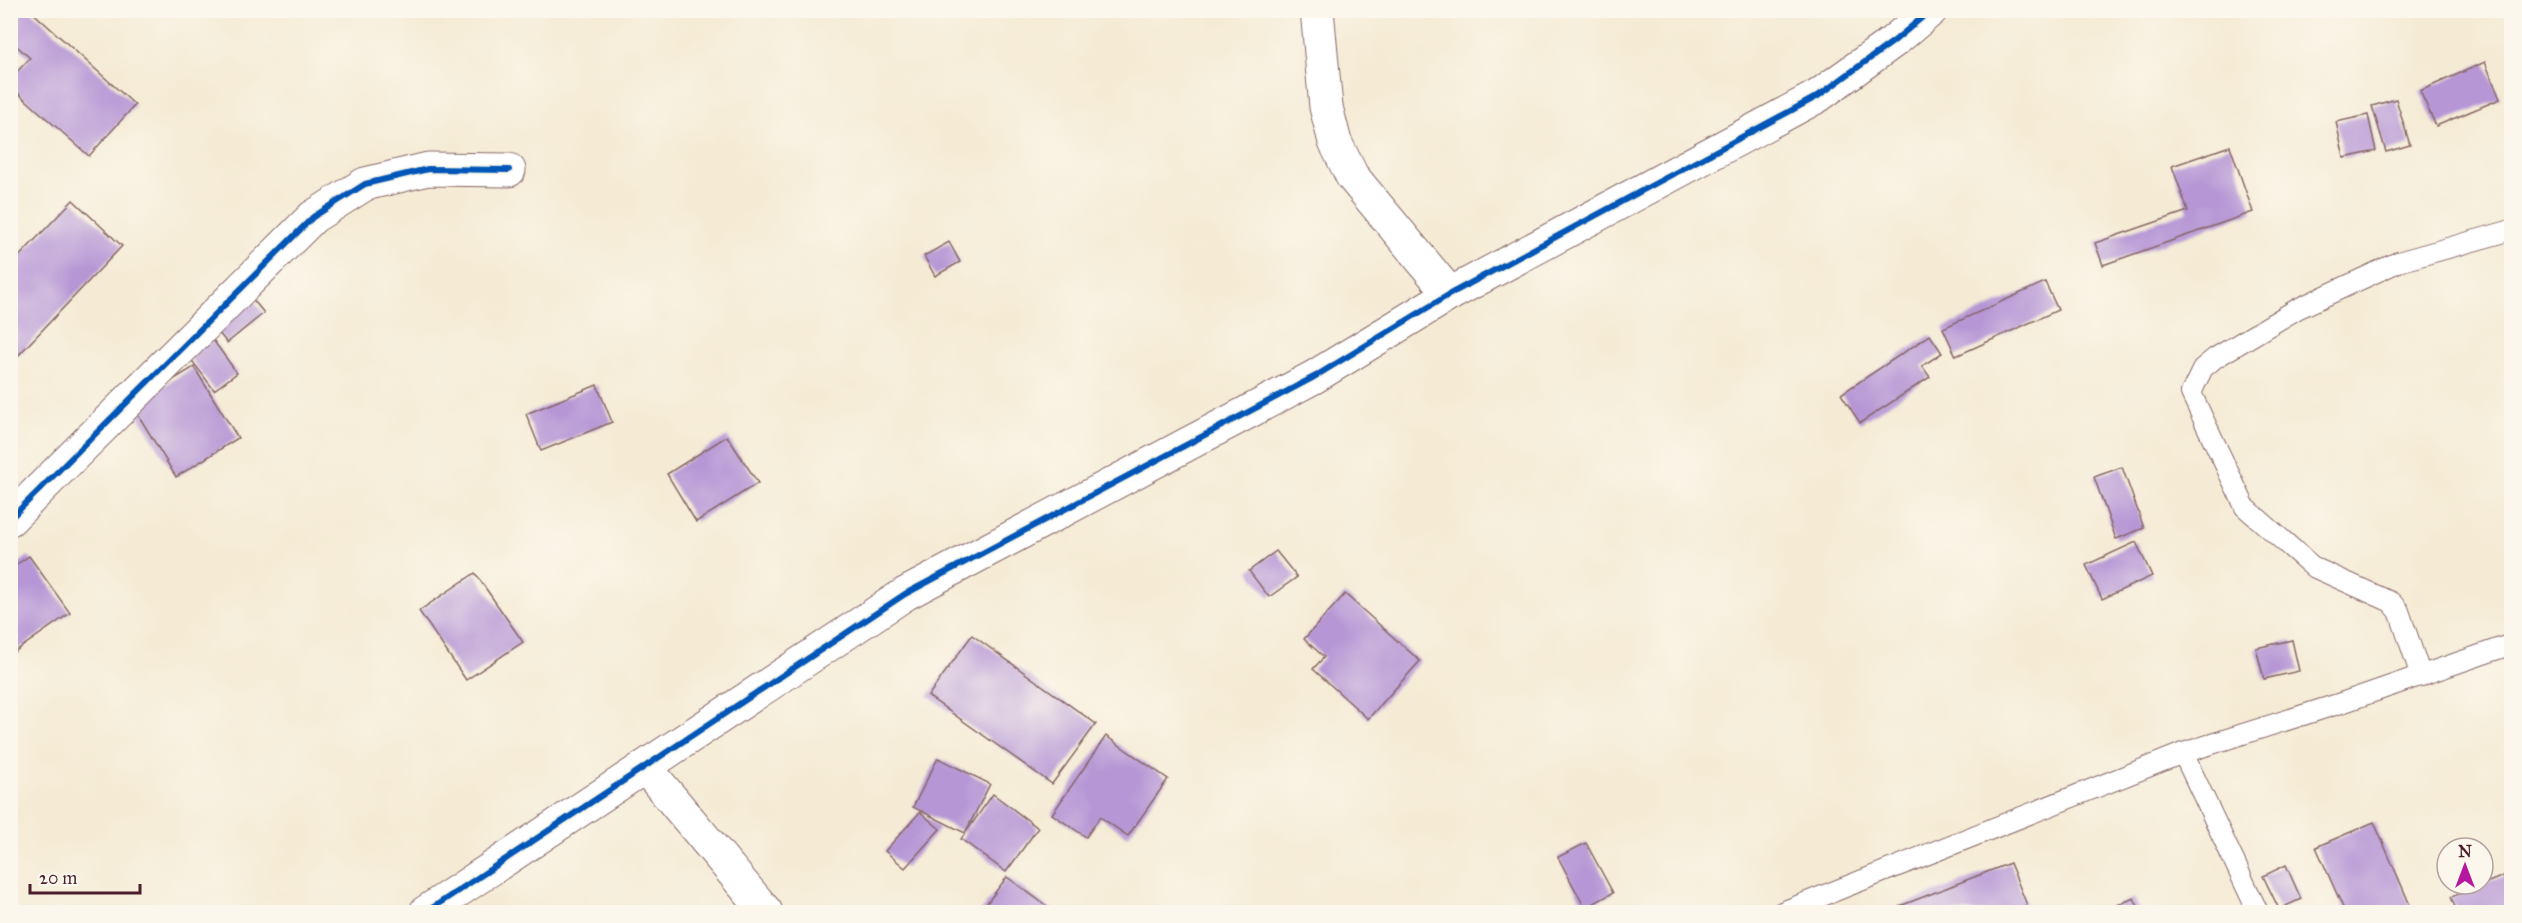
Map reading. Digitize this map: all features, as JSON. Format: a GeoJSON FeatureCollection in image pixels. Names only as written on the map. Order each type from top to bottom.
{"type":"FeatureCollection","features":[{"type":"Feature","properties":{"kind":"street"},"geometry":{"type":"LineString","coordinates":[[1317,10],[1326,107],[1335,142],[1352,176],[1450,294]]}},
{"type":"Feature","properties":{"kind":"street"},"geometry":{"type":"LineString","coordinates":[[426,912],[905,594],[1314,377],[1450,294],[1818,96],[1894,41],[1931,10]]}},
{"type":"Feature","properties":{"kind":"street"},"geometry":{"type":"LineString","coordinates":[[10,519],[313,217],[365,184],[428,169],[509,170]]}},
{"type":"Feature","properties":{"kind":"street"},"geometry":{"type":"LineString","coordinates":[[645,767],[766,912]]}},
{"type":"Feature","properties":{"kind":"lane"},"geometry":{"type":"LineString","coordinates":[[2421,676],[2399,611],[2391,602],[2313,567],[2245,507],[2191,393],[2203,368],[2215,358],[2297,309],[2398,262],[2511,230]]}},
{"type":"Feature","properties":{"kind":"lane"},"geometry":{"type":"LineString","coordinates":[[1782,912],[2183,753],[2421,676],[2511,644]]}},
{"type":"Feature","properties":{"kind":"lane"},"geometry":{"type":"LineString","coordinates":[[2183,753],[2258,912]]}},
{"type":"Feature","properties":{"kind":"building"},"geometry":{"type":"Polygon","coordinates":[[[10,10],[30,10],[135,105],[89,156],[10,86],[10,79],[30,58],[10,40],[10,10]]]}},
{"type":"Feature","properties":{"kind":"building"},"geometry":{"type":"Polygon","coordinates":[[[2485,62],[2500,99],[2436,126],[2420,91],[2485,62]]]}},
{"type":"Feature","properties":{"kind":"building"},"geometry":{"type":"Polygon","coordinates":[[[2396,99],[2410,145],[2386,152],[2372,106],[2396,99]]]}},
{"type":"Feature","properties":{"kind":"building"},"geometry":{"type":"Polygon","coordinates":[[[2368,115],[2376,151],[2344,158],[2336,122],[2368,115]]]}},
{"type":"Feature","properties":{"kind":"building"},"geometry":{"type":"Polygon","coordinates":[[[2230,146],[2253,212],[2103,265],[2095,243],[2188,211],[2172,166],[2230,146]]]}},
{"type":"Feature","properties":{"kind":"building"},"geometry":{"type":"Polygon","coordinates":[[[73,200],[122,246],[10,364],[10,266],[73,200]]]}},
{"type":"Feature","properties":{"kind":"building"},"geometry":{"type":"Polygon","coordinates":[[[949,242],[960,262],[935,276],[924,256],[949,242]]]}},
{"type":"Feature","properties":{"kind":"building"},"geometry":{"type":"Polygon","coordinates":[[[2045,282],[2058,310],[1956,356],[1943,328],[2045,282]]]}},
{"type":"Feature","properties":{"kind":"building"},"geometry":{"type":"Polygon","coordinates":[[[246,291],[264,313],[227,343],[209,321],[246,291]]]}},
{"type":"Feature","properties":{"kind":"building"},"geometry":{"type":"Polygon","coordinates":[[[208,333],[237,373],[214,390],[184,350],[208,333]]]}},
{"type":"Feature","properties":{"kind":"building"},"geometry":{"type":"Polygon","coordinates":[[[1930,335],[1942,353],[1922,366],[1930,377],[1860,423],[1841,394],[1930,335]]]}},
{"type":"Feature","properties":{"kind":"building"},"geometry":{"type":"Polygon","coordinates":[[[194,367],[238,438],[176,477],[132,405],[194,367]]]}},
{"type":"Feature","properties":{"kind":"building"},"geometry":{"type":"Polygon","coordinates":[[[597,385],[612,422],[541,451],[526,414],[597,385]]]}},
{"type":"Feature","properties":{"kind":"building"},"geometry":{"type":"Polygon","coordinates":[[[727,436],[758,483],[696,522],[667,474],[727,436]]]}},
{"type":"Feature","properties":{"kind":"building"},"geometry":{"type":"Polygon","coordinates":[[[2122,467],[2144,528],[2116,539],[2094,477],[2122,467]]]}},
{"type":"Feature","properties":{"kind":"building"},"geometry":{"type":"Polygon","coordinates":[[[2136,542],[2152,576],[2102,599],[2086,565],[2136,542]]]}},
{"type":"Feature","properties":{"kind":"building"},"geometry":{"type":"Polygon","coordinates":[[[1276,551],[1297,577],[1269,597],[1249,571],[1276,551]]]}},
{"type":"Feature","properties":{"kind":"building"},"geometry":{"type":"Polygon","coordinates":[[[29,556],[70,613],[10,655],[10,569],[29,556]]]}},
{"type":"Feature","properties":{"kind":"building"},"geometry":{"type":"Polygon","coordinates":[[[475,573],[523,642],[466,680],[419,611],[475,573]]]}},
{"type":"Feature","properties":{"kind":"building"},"geometry":{"type":"Polygon","coordinates":[[[1345,594],[1420,661],[1368,719],[1313,669],[1324,657],[1304,639],[1345,594]]]}},
{"type":"Feature","properties":{"kind":"building"},"geometry":{"type":"Polygon","coordinates":[[[972,635],[1096,724],[1052,784],[928,696],[972,635]]]}},
{"type":"Feature","properties":{"kind":"building"},"geometry":{"type":"Polygon","coordinates":[[[2292,640],[2299,671],[2264,679],[2256,648],[2292,640]]]}},
{"type":"Feature","properties":{"kind":"building"},"geometry":{"type":"Polygon","coordinates":[[[1106,736],[1168,779],[1128,836],[1100,817],[1086,837],[1052,814],[1106,736]]]}},
{"type":"Feature","properties":{"kind":"building"},"geometry":{"type":"Polygon","coordinates":[[[938,758],[990,784],[965,833],[913,807],[938,758]]]}},
{"type":"Feature","properties":{"kind":"building"},"geometry":{"type":"Polygon","coordinates":[[[993,794],[1038,828],[1006,872],[961,839],[993,794]]]}},
{"type":"Feature","properties":{"kind":"building"},"geometry":{"type":"Polygon","coordinates":[[[920,812],[940,829],[905,868],[885,851],[920,812]]]}},
{"type":"Feature","properties":{"kind":"building"},"geometry":{"type":"Polygon","coordinates":[[[2374,822],[2413,912],[2345,912],[2316,847],[2374,822]]]}},
{"type":"Feature","properties":{"kind":"building"},"geometry":{"type":"Polygon","coordinates":[[[1586,843],[1613,893],[1585,908],[1558,857],[1586,843]]]}},
{"type":"Feature","properties":{"kind":"building"},"geometry":{"type":"Polygon","coordinates":[[[2010,863],[2027,905],[2007,912],[1902,912],[1900,906],[2010,863]]]}},
{"type":"Feature","properties":{"kind":"building"},"geometry":{"type":"Polygon","coordinates":[[[2286,865],[2301,899],[2279,909],[2263,876],[2286,865]]]}},
{"type":"Feature","properties":{"kind":"building"},"geometry":{"type":"Polygon","coordinates":[[[2506,875],[2512,889],[2512,912],[2457,912],[2451,897],[2495,896],[2495,879],[2506,875]]]}},
{"type":"Feature","properties":{"kind":"building"},"geometry":{"type":"Polygon","coordinates":[[[1007,877],[1055,912],[980,912],[1007,877]]]}},
{"type":"Feature","properties":{"kind":"building"},"geometry":{"type":"Polygon","coordinates":[[[2134,898],[2141,912],[2100,912],[2134,898]]]}},
{"type":"Feature","properties":{"kind":"cycle path"},"geometry":{"type":"LineString","coordinates":[[426,912],[905,594],[1314,377],[1450,294],[1818,96],[1894,41],[1931,10]]}},
{"type":"Feature","properties":{"kind":"cycle path"},"geometry":{"type":"LineString","coordinates":[[10,519],[313,217],[365,184],[428,169],[509,170]]}}]}
